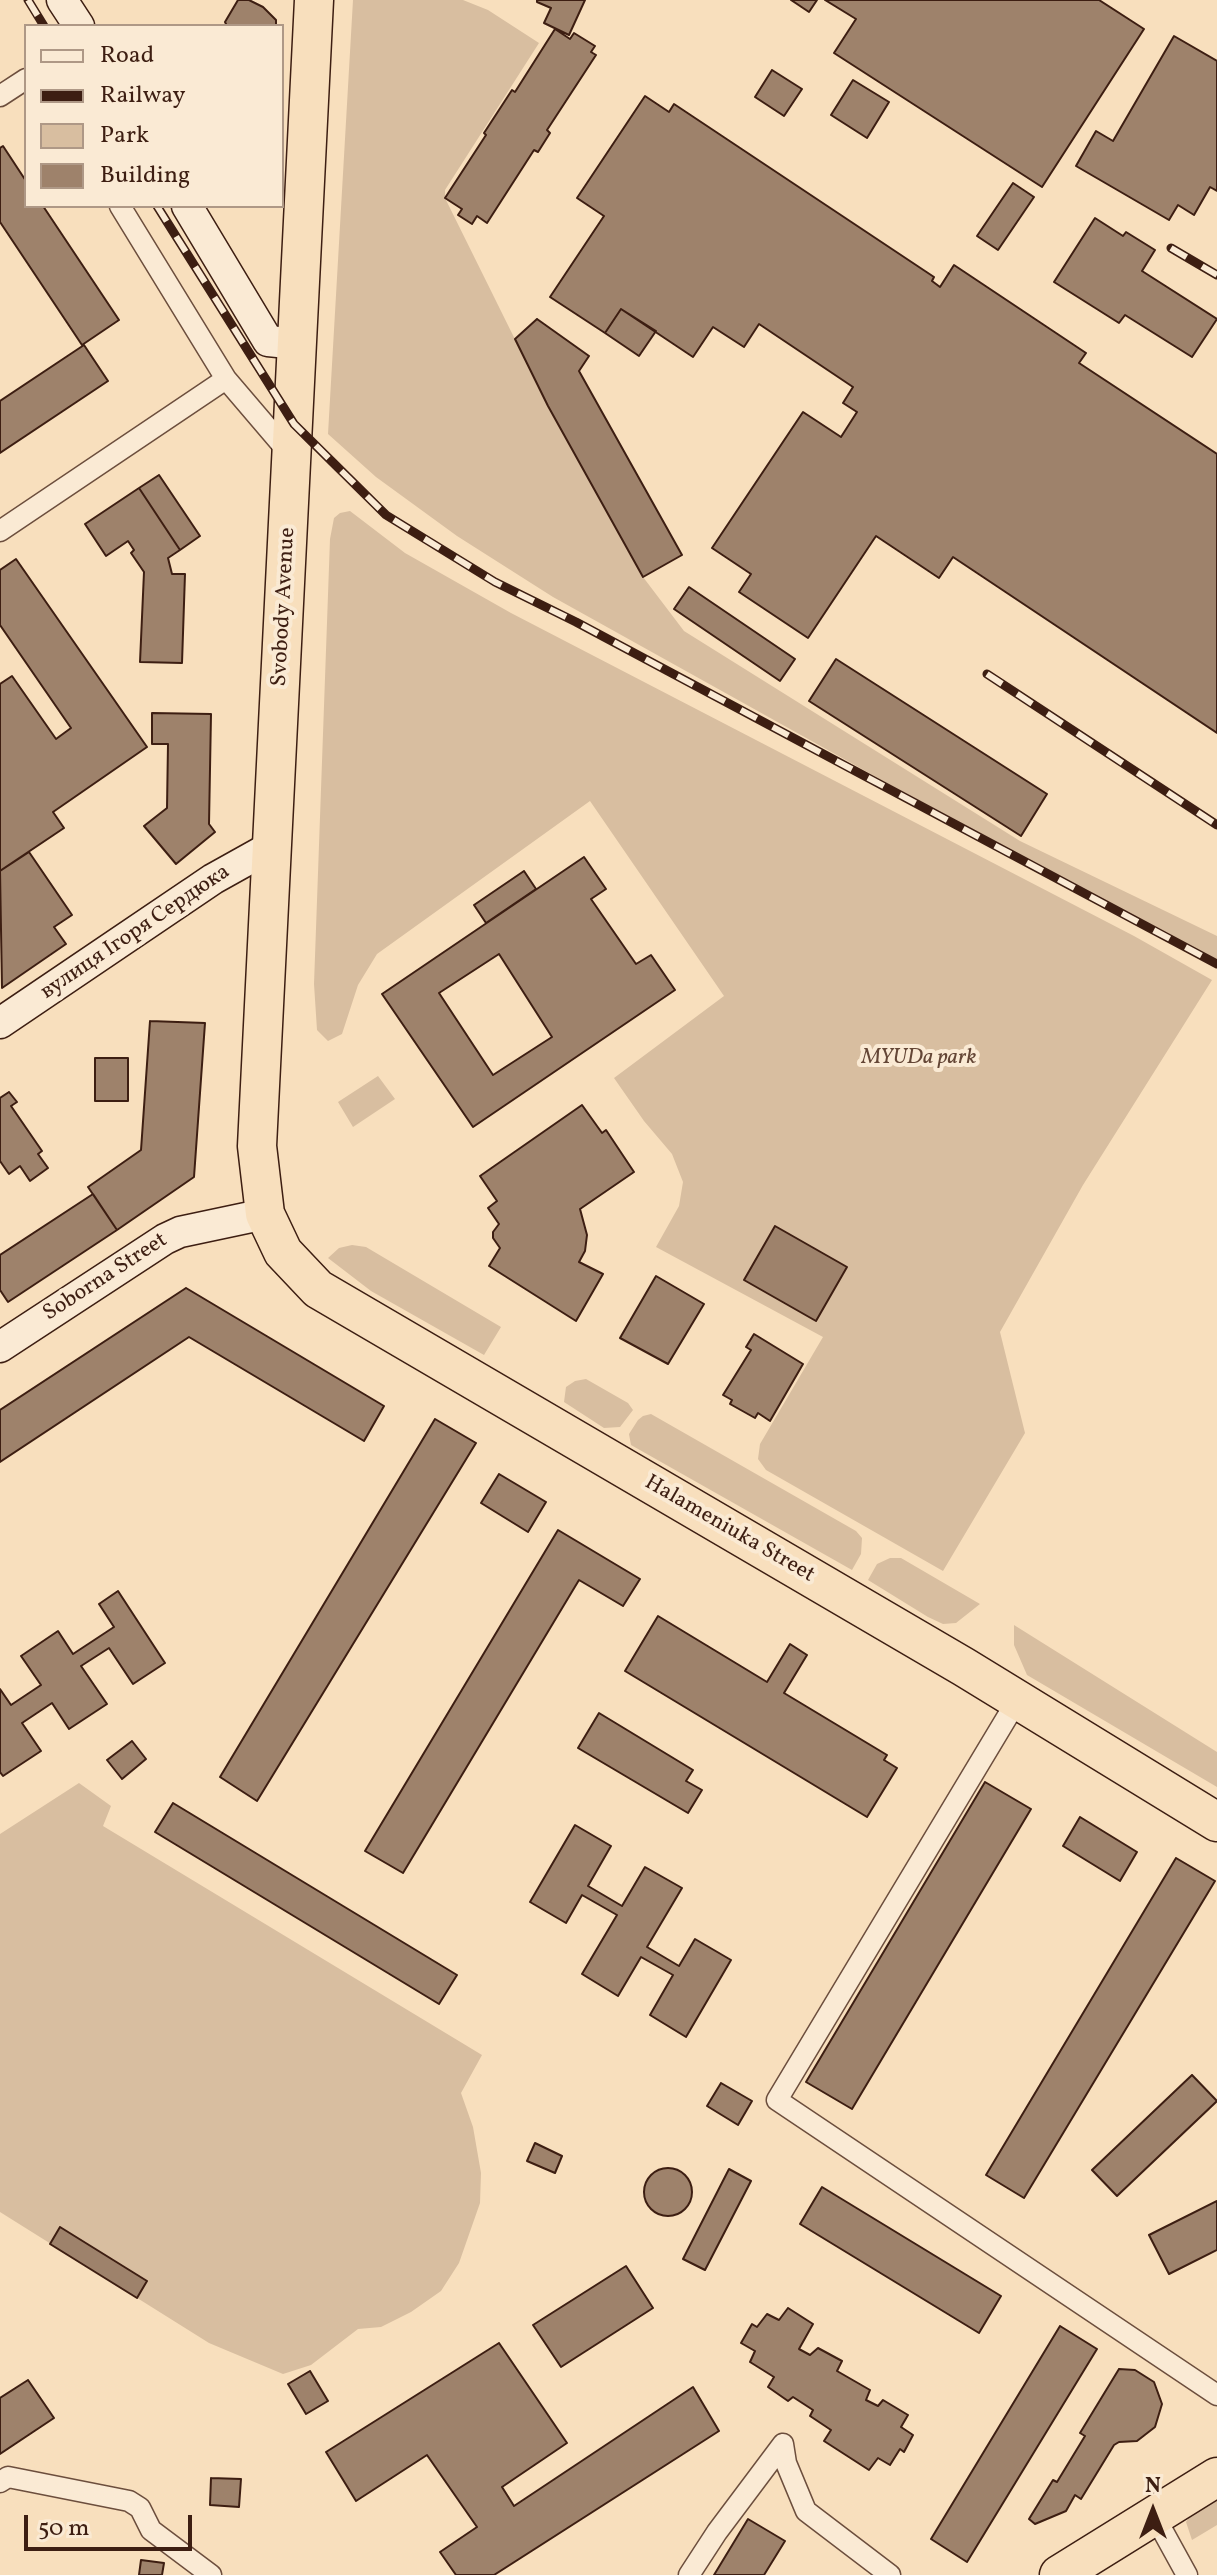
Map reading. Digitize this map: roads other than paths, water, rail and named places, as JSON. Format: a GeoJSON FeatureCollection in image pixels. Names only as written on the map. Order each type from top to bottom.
{"type":"FeatureCollection","features":[{"type":"Feature","properties":{"kind":"highway","name":"Svobody Avenue"},"geometry":{"type":"LineString","coordinates":[[265,1214],[257,1146],[314,0]]}},
{"type":"Feature","properties":{"kind":"highway","name":"Halameniuka Street"},"geometry":{"type":"LineString","coordinates":[[265,1214],[283,1252],[318,1289],[1018,1699],[1217,1822]]}},
{"type":"Feature","properties":{"kind":"highway"},"geometry":{"type":"LineString","coordinates":[[1059,2575],[1217,2477]]}},
{"type":"Feature","properties":{"kind":"street"},"geometry":{"type":"LineString","coordinates":[[62,0],[78,24]]}},
{"type":"Feature","properties":{"kind":"street"},"geometry":{"type":"LineString","coordinates":[[0,96],[24,80]]}},
{"type":"Feature","properties":{"kind":"street"},"geometry":{"type":"LineString","coordinates":[[121,208],[226,379],[292,457]]}},
{"type":"Feature","properties":{"kind":"street"},"geometry":{"type":"LineString","coordinates":[[188,208],[268,341],[298,344]]}},
{"type":"Feature","properties":{"kind":"street"},"geometry":{"type":"LineString","coordinates":[[0,531],[226,379]]}},
{"type":"Feature","properties":{"kind":"street","name":"вулиця Ігоря Сердюка"},"geometry":{"type":"LineString","coordinates":[[0,1023],[213,879],[274,845]]}},
{"type":"Feature","properties":{"kind":"street","name":"Soborna Street"},"geometry":{"type":"LineString","coordinates":[[0,1347],[165,1239],[180,1232],[265,1214]]}},
{"type":"Feature","properties":{"kind":"street"},"geometry":{"type":"LineString","coordinates":[[1018,1699],[777,2100],[1217,2395]]}},
{"type":"Feature","properties":{"kind":"street"},"geometry":{"type":"LineString","coordinates":[[689,2575],[783,2444],[786,2463],[806,2511],[890,2575]]}},
{"type":"Feature","properties":{"kind":"street"},"geometry":{"type":"LineString","coordinates":[[0,2482],[8,2477],[129,2501],[140,2508],[151,2530],[211,2575]]}},
{"type":"Feature","properties":{"kind":"street"},"geometry":{"type":"LineString","coordinates":[[1154,2515],[1187,2575]]}},
{"type":"Feature","properties":{"kind":"railway"},"geometry":{"type":"LineString","coordinates":[[28,0],[43,24]]}},
{"type":"Feature","properties":{"kind":"railway"},"geometry":{"type":"LineString","coordinates":[[158,208],[294,424],[386,515],[495,582],[576,622],[1217,964]]}},
{"type":"Feature","properties":{"kind":"railway"},"geometry":{"type":"LineString","coordinates":[[1171,248],[1217,275]]}},
{"type":"Feature","properties":{"kind":"railway"},"geometry":{"type":"LineString","coordinates":[[987,674],[1217,825]]}},
{"type":"Feature","properties":{"kind":"park label","name":"MYUDa park"},"geometry":{"type":"Point","coordinates":[919,1059]}}]}
